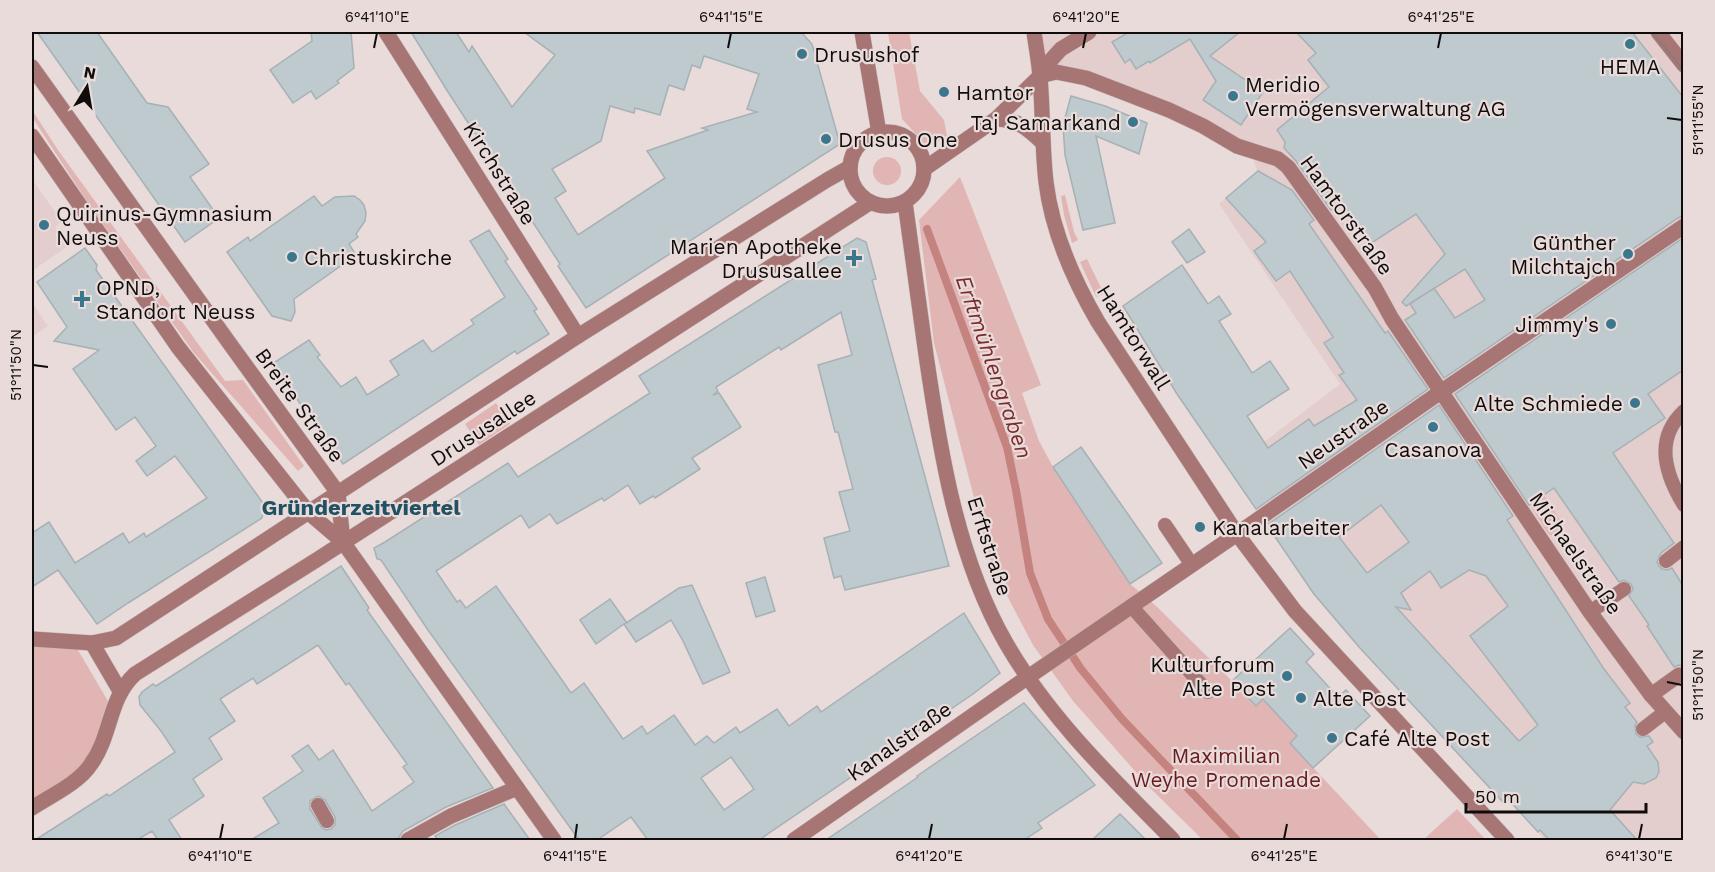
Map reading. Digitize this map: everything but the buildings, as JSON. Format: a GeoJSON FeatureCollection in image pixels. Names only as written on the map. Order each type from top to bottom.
{"type":"FeatureCollection","features":[{"type":"Feature","properties":{"kind":"street","name":"Kirchstraße"},"geometry":{"type":"LineString","coordinates":[[386,32],[578,336]]}},
{"type":"Feature","properties":{"kind":"street"},"geometry":{"type":"LineString","coordinates":[[862,32],[879,133]]}},
{"type":"Feature","properties":{"kind":"street","name":"Hamtorwall"},"geometry":{"type":"LineString","coordinates":[[1034,32],[1040,76],[1046,183],[1056,228],[1068,262],[1086,301],[1149,402],[1237,534],[1295,611],[1507,840]]}},
{"type":"Feature","properties":{"kind":"street"},"geometry":{"type":"LineString","coordinates":[[924,169],[996,119],[1040,76],[1061,50],[1089,32]]}},
{"type":"Feature","properties":{"kind":"street"},"geometry":{"type":"LineString","coordinates":[[1658,32],[1683,65]]}},
{"type":"Feature","properties":{"kind":"street","name":"Breite Straße"},"geometry":{"type":"LineString","coordinates":[[32,67],[338,493],[344,542]]}},
{"type":"Feature","properties":{"kind":"street","name":"Hamtorstraße"},"geometry":{"type":"LineString","coordinates":[[1040,76],[1056,72],[1086,78],[1177,113],[1238,146],[1278,159],[1296,177],[1375,288],[1392,319],[1442,391]]}},
{"type":"Feature","properties":{"kind":"street"},"geometry":{"type":"LineString","coordinates":[[996,119],[1009,119],[1019,123],[1043,143]]}},
{"type":"Feature","properties":{"kind":"street"},"geometry":{"type":"LineString","coordinates":[[890,132],[910,140],[918,148],[923,158],[923,179],[919,188],[913,196],[894,206],[882,206],[871,202],[855,188],[851,178],[852,156],[868,137],[879,133],[890,132]]}},
{"type":"Feature","properties":{"kind":"street","name":"Breite Straße"},"geometry":{"type":"LineString","coordinates":[[32,136],[178,346],[309,513],[344,542],[554,840]]}},
{"type":"Feature","properties":{"kind":"street","name":"Drususallee"},"geometry":{"type":"LineString","coordinates":[[32,639],[92,643],[116,638],[578,336],[850,167]]}},
{"type":"Feature","properties":{"kind":"street","name":"Drususallee"},"geometry":{"type":"LineString","coordinates":[[32,808],[79,777],[92,764],[101,748],[120,691],[135,674],[871,202]]}},
{"type":"Feature","properties":{"kind":"street","name":"Erftstraße"},"geometry":{"type":"LineString","coordinates":[[904,202],[936,423],[948,484],[965,545],[991,613],[1005,642],[1027,677],[1059,718],[1110,777],[1173,840]]}},
{"type":"Feature","properties":{"kind":"street","name":"Neustraße"},"geometry":{"type":"LineString","coordinates":[[1027,677],[1683,226]]}},
{"type":"Feature","properties":{"kind":"street","name":"Michaelstraße"},"geometry":{"type":"LineString","coordinates":[[1442,391],[1590,612],[1650,695],[1683,732]]}},
{"type":"Feature","properties":{"kind":"street"},"geometry":{"type":"LineString","coordinates":[[92,643],[120,691]]}},
{"type":"Feature","properties":{"kind":"street"},"geometry":{"type":"LineString","coordinates":[[1650,695],[1680,675]]}},
{"type":"Feature","properties":{"kind":"street","name":"Kanalstraße"},"geometry":{"type":"LineString","coordinates":[[794,840],[1027,677]]}},
{"type":"Feature","properties":{"kind":"street"},"geometry":{"type":"LineString","coordinates":[[408,840],[451,816],[517,788]]}},
{"type":"Feature","properties":{"kind":"lane"},"geometry":{"type":"LineString","coordinates":[[1683,411],[1668,432],[1665,457],[1671,481],[1683,505]]}},
{"type":"Feature","properties":{"kind":"lane"},"geometry":{"type":"LineString","coordinates":[[1165,525],[1192,565]]}},
{"type":"Feature","properties":{"kind":"lane"},"geometry":{"type":"LineString","coordinates":[[1666,561],[1683,547]]}},
{"type":"Feature","properties":{"kind":"lane"},"geometry":{"type":"LineString","coordinates":[[1590,612],[1624,589]]}},
{"type":"Feature","properties":{"kind":"lane"},"geometry":{"type":"LineString","coordinates":[[1131,606],[1208,692]]}},
{"type":"Feature","properties":{"kind":"lane"},"geometry":{"type":"LineString","coordinates":[[1643,729],[1665,712]]}},
{"type":"Feature","properties":{"kind":"lane"},"geometry":{"type":"LineString","coordinates":[[318,805],[327,821]]}},
{"type":"Feature","properties":{"kind":"shaded area"},"geometry":{"type":"Polygon","coordinates":[[[1037,32],[1683,32],[1683,840],[1545,840],[1508,801],[1504,805],[1348,636],[1311,592],[1227,466],[1264,442],[1340,384],[1219,204],[1257,171],[1252,153],[1083,80],[1042,79],[1037,32]]]}},
{"type":"Feature","properties":{"kind":"shaded area","name":"Quirinus-Gymnasium Neuss"},"geometry":{"type":"Polygon","coordinates":[[[32,179],[60,219],[60,223],[55,227],[68,246],[32,271],[32,179]]]}},
{"type":"Feature","properties":{"kind":"shaded area","name":"Quirinus-Gymnasium Neuss"},"geometry":{"type":"Polygon","coordinates":[[[32,303],[48,326],[32,337],[32,303]]]}},
{"type":"Feature","properties":{"kind":"green space"},"geometry":{"type":"Polygon","coordinates":[[[888,32],[909,32],[920,91],[944,120],[947,136],[933,145],[926,145],[902,119],[888,32]]]}},
{"type":"Feature","properties":{"kind":"green space"},"geometry":{"type":"Polygon","coordinates":[[[32,110],[58,150],[225,381],[243,380],[304,466],[298,471],[194,353],[94,212],[32,117],[32,110]]]}},
{"type":"Feature","properties":{"kind":"green space"},"geometry":{"type":"Polygon","coordinates":[[[887,157],[897,161],[901,171],[897,181],[887,185],[877,181],[873,171],[877,161],[887,157]]]}},
{"type":"Feature","properties":{"kind":"green space","name":"Maximilian Weyhe Promenade"},"geometry":{"type":"Polygon","coordinates":[[[960,177],[1041,385],[1022,393],[1039,441],[1053,467],[1130,584],[1155,605],[1255,706],[1263,699],[1297,736],[1290,743],[1381,840],[1203,840],[1150,788],[1073,701],[1033,645],[992,567],[934,343],[919,220],[960,177]]]}},
{"type":"Feature","properties":{"kind":"green space"},"geometry":{"type":"Polygon","coordinates":[[[1065,195],[1078,240],[1072,243],[1061,196],[1065,195]]]}},
{"type":"Feature","properties":{"kind":"green space"},"geometry":{"type":"Polygon","coordinates":[[[1087,259],[1104,294],[1096,297],[1080,262],[1087,259]]]}},
{"type":"Feature","properties":{"kind":"green space"},"geometry":{"type":"Polygon","coordinates":[[[496,403],[510,424],[479,445],[465,424],[496,403]]]}},
{"type":"Feature","properties":{"kind":"green space"},"geometry":{"type":"Polygon","coordinates":[[[1544,495],[1562,523],[1561,530],[1555,536],[1547,532],[1530,505],[1544,495]]]}},
{"type":"Feature","properties":{"kind":"green space"},"geometry":{"type":"Polygon","coordinates":[[[32,642],[75,645],[112,708],[90,763],[32,806],[32,642]]]}},
{"type":"Feature","properties":{"kind":"green space"},"geometry":{"type":"Polygon","coordinates":[[[1457,809],[1486,840],[1423,840],[1457,809]]]}},
{"type":"Feature","properties":{"kind":"waterway","name":"Erftmühlengraben"},"geometry":{"type":"LineString","coordinates":[[927,229],[1007,447],[1030,573],[1048,619],[1081,669],[1122,719],[1237,840]]}},
{"type":"Feature","properties":{"kind":"tram line"},"geometry":{"type":"LineString","coordinates":[[1652,32],[1684,71]]}},
{"type":"Feature","properties":{"kind":"place","name":"HEMA"},"geometry":{"type":"Point","coordinates":[1630,44]}},
{"type":"Feature","properties":{"kind":"place","name":"Drusushof"},"geometry":{"type":"Point","coordinates":[802,54]}},
{"type":"Feature","properties":{"kind":"place","name":"Hamtor"},"geometry":{"type":"Point","coordinates":[944,92]}},
{"type":"Feature","properties":{"kind":"place","name":"Meridio Vermögensverwaltung AG"},"geometry":{"type":"Point","coordinates":[1233,96]}},
{"type":"Feature","properties":{"kind":"place","name":"Taj Samarkand"},"geometry":{"type":"Point","coordinates":[1133,122]}},
{"type":"Feature","properties":{"kind":"place","name":"Drusus One"},"geometry":{"type":"Point","coordinates":[826,139]}},
{"type":"Feature","properties":{"kind":"place","name":"Quirinus-Gymnasium Neuss"},"geometry":{"type":"Point","coordinates":[44,225]}},
{"type":"Feature","properties":{"kind":"place","name":"Günther Milchtajch"},"geometry":{"type":"Point","coordinates":[1628,254]}},
{"type":"Feature","properties":{"kind":"place","name":"Christuskirche"},"geometry":{"type":"Point","coordinates":[292,257]}},
{"type":"Feature","properties":{"kind":"place","name":"Marien Apotheke Drususallee"},"geometry":{"type":"Point","coordinates":[854,258]}},
{"type":"Feature","properties":{"kind":"place","name":"OPND, Standort Neuss"},"geometry":{"type":"Point","coordinates":[82,299]}},
{"type":"Feature","properties":{"kind":"place","name":"Jimmy's"},"geometry":{"type":"Point","coordinates":[1611,324]}},
{"type":"Feature","properties":{"kind":"place","name":"Alte Schmiede"},"geometry":{"type":"Point","coordinates":[1635,403]}},
{"type":"Feature","properties":{"kind":"place","name":"Casanova"},"geometry":{"type":"Point","coordinates":[1433,427]}},
{"type":"Feature","properties":{"kind":"place","name":"Kanalarbeiter"},"geometry":{"type":"Point","coordinates":[1200,527]}},
{"type":"Feature","properties":{"kind":"place","name":"Kulturforum Alte Post"},"geometry":{"type":"Point","coordinates":[1287,676]}},
{"type":"Feature","properties":{"kind":"place","name":"Alte Post"},"geometry":{"type":"Point","coordinates":[1301,698]}},
{"type":"Feature","properties":{"kind":"place","name":"Café Alte Post"},"geometry":{"type":"Point","coordinates":[1332,738]}},
{"type":"Feature","properties":{"kind":"district","name":"Gründerzeitviertel"},"geometry":{"type":"Point","coordinates":[361,507]}}]}
